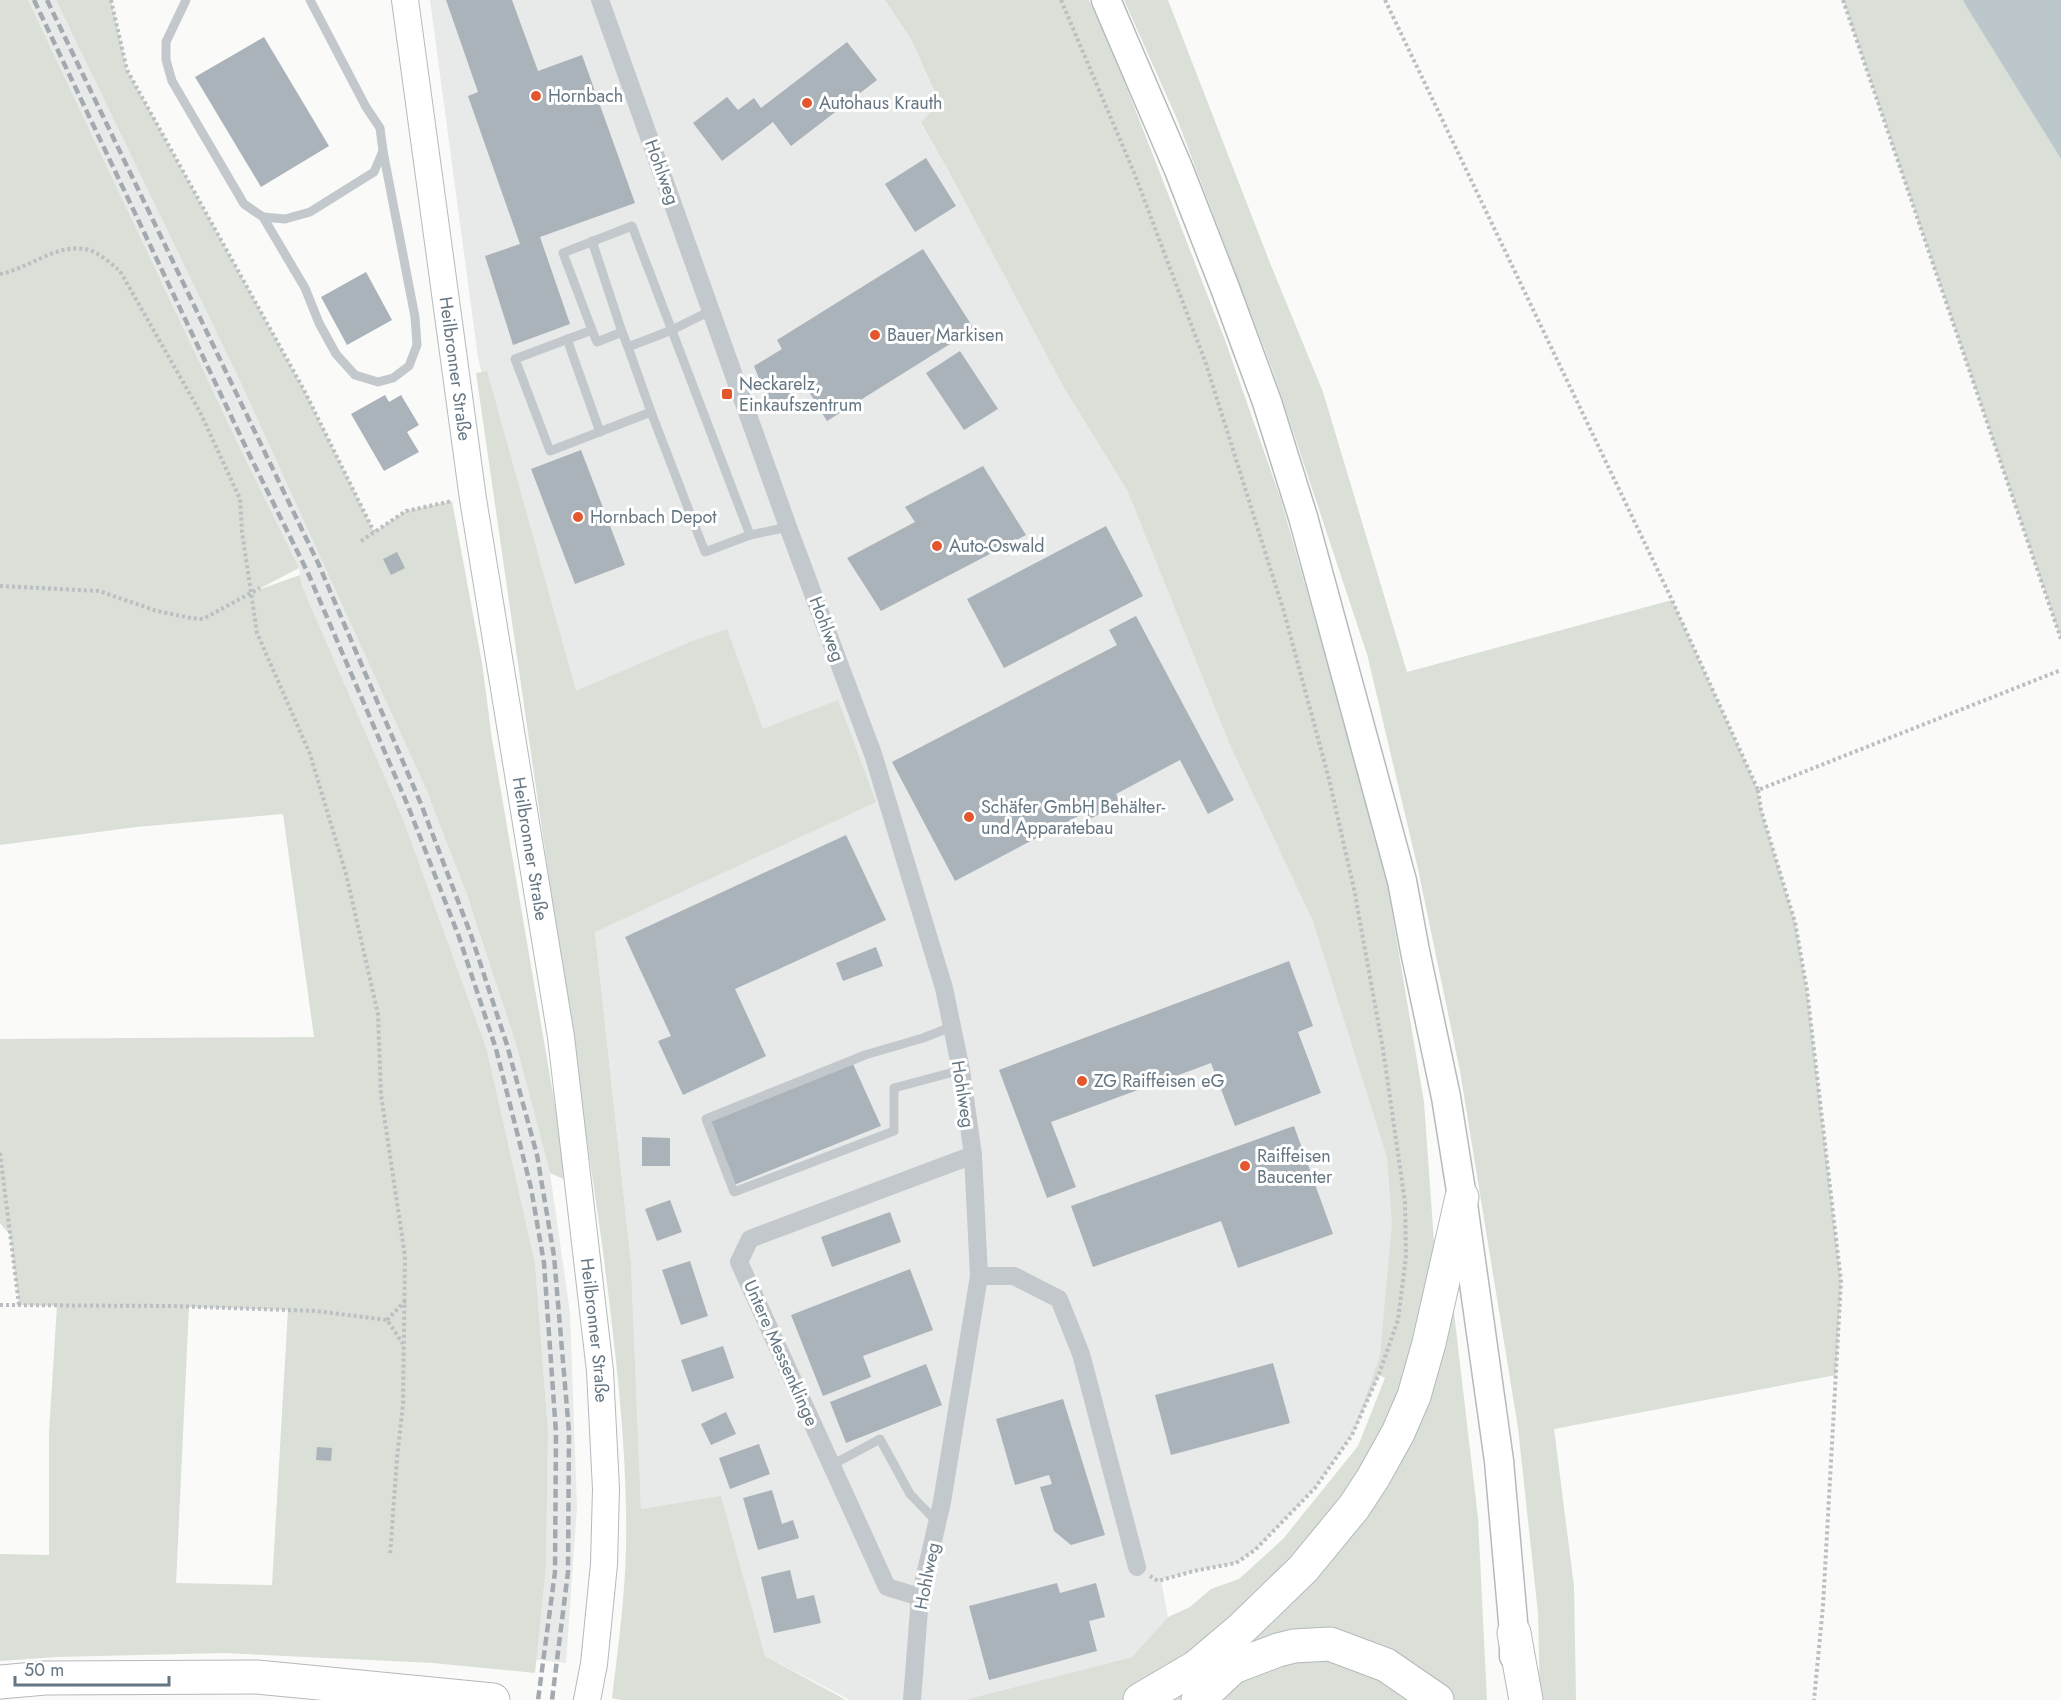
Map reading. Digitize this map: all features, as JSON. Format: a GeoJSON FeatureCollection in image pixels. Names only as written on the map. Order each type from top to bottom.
{"type":"FeatureCollection","features":[{"type":"Feature","properties":{"kind":"highway"},"geometry":{"type":"LineString","coordinates":[[1140,1700],[1196,1666],[1241,1629],[1303,1569],[1354,1507],[1373,1478],[1414,1396],[1429,1342],[1462,1197]]}},
{"type":"Feature","properties":{"kind":"highway"},"geometry":{"type":"LineString","coordinates":[[1514,1633],[1526,1700]]}},
{"type":"Feature","properties":{"kind":"highway"},"geometry":{"type":"LineString","coordinates":[[1198,1700],[1233,1667],[1286,1648],[1330,1644],[1386,1665],[1437,1700]]}},
{"type":"Feature","properties":{"kind":"highway"},"geometry":{"type":"LineString","coordinates":[[0,1682],[45,1678],[257,1677],[493,1700]]}},
{"type":"Feature","properties":{"kind":"main road"},"geometry":{"type":"LineString","coordinates":[[1106,0],[1179,170],[1267,402],[1303,518],[1402,881],[1446,1096],[1499,1461],[1514,1633],[1515,1700]]}},
{"type":"Feature","properties":{"kind":"street","name":"Heilbronner Straße"},"geometry":{"type":"LineString","coordinates":[[405,0],[473,499],[561,1037],[600,1371],[605,1510],[604,1564],[594,1664],[587,1700]]}},
{"type":"Feature","properties":{"kind":"street","name":"Hohlweg"},"geometry":{"type":"LineString","coordinates":[[600,0],[788,527],[873,754],[944,988],[961,1070],[973,1155],[979,1276],[938,1522],[920,1597],[912,1700]]}},
{"type":"Feature","properties":{"kind":"street","name":"Untere Messenklinge"},"geometry":{"type":"LineString","coordinates":[[920,1597],[887,1587],[740,1262],[750,1239],[973,1155]]}},
{"type":"Feature","properties":{"kind":"street"},"geometry":{"type":"LineString","coordinates":[[979,1276],[1014,1276],[1059,1299],[1081,1354],[1137,1568]]}},
{"type":"Feature","properties":{"kind":"lane"},"geometry":{"type":"LineString","coordinates":[[186,0],[166,42],[166,60],[172,81],[244,204],[262,217],[305,288],[319,323],[336,354],[355,375],[378,382],[393,378],[409,366],[417,345],[415,317],[380,128],[366,107],[310,0]]}},
{"type":"Feature","properties":{"kind":"lane"},"geometry":{"type":"LineString","coordinates":[[262,217],[285,219],[310,212],[374,172],[383,151]]}},
{"type":"Feature","properties":{"kind":"lane"},"geometry":{"type":"LineString","coordinates":[[622,332],[597,342],[563,253],[632,226],[750,535]]}},
{"type":"Feature","properties":{"kind":"lane"},"geometry":{"type":"LineString","coordinates":[[592,242],[651,412],[705,552],[750,535],[788,527]]}},
{"type":"Feature","properties":{"kind":"lane"},"geometry":{"type":"LineString","coordinates":[[628,347],[672,330],[710,311]]}},
{"type":"Feature","properties":{"kind":"lane"},"geometry":{"type":"LineString","coordinates":[[592,330],[515,359],[550,451],[651,412]]}},
{"type":"Feature","properties":{"kind":"lane"},"geometry":{"type":"LineString","coordinates":[[567,339],[600,432]]}},
{"type":"Feature","properties":{"kind":"lane"},"geometry":{"type":"LineString","coordinates":[[951,1027],[923,1038],[865,1054],[706,1119],[734,1192],[894,1131],[894,1088],[961,1070]]}},
{"type":"Feature","properties":{"kind":"lane"},"geometry":{"type":"LineString","coordinates":[[832,1466],[880,1439],[910,1494],[938,1522]]}},
{"type":"Feature","properties":{"kind":"path"},"geometry":{"type":"LineString","coordinates":[[111,0],[127,70],[304,390],[374,532]]}},
{"type":"Feature","properties":{"kind":"path"},"geometry":{"type":"LineString","coordinates":[[1061,0],[1135,175],[1206,364],[1284,612],[1329,779],[1354,889],[1383,1049],[1405,1202],[1406,1256],[1398,1320],[1379,1374],[1353,1435],[1315,1488],[1256,1550],[1236,1563],[1158,1581],[1137,1568]]}},
{"type":"Feature","properties":{"kind":"path"},"geometry":{"type":"LineString","coordinates":[[1385,0],[1672,600],[1758,790],[1761,810],[1795,922],[1807,990],[1841,1281],[1824,1594],[1814,1700]]}},
{"type":"Feature","properties":{"kind":"path"},"geometry":{"type":"LineString","coordinates":[[1843,0],[2061,639]]}},
{"type":"Feature","properties":{"kind":"path"},"geometry":{"type":"LineString","coordinates":[[0,274],[13,272],[48,255],[71,249],[86,249],[101,256],[120,271],[200,412],[240,499],[242,532],[257,633],[310,754],[346,874],[378,1014],[381,1095],[405,1256],[403,1405],[390,1556]]}},
{"type":"Feature","properties":{"kind":"path"},"geometry":{"type":"LineString","coordinates":[[361,541],[406,511],[473,499]]}},
{"type":"Feature","properties":{"kind":"path"},"geometry":{"type":"LineString","coordinates":[[0,586],[99,591],[157,611],[203,619],[260,588]]}},
{"type":"Feature","properties":{"kind":"path"},"geometry":{"type":"LineString","coordinates":[[1758,790],[2061,670]]}},
{"type":"Feature","properties":{"kind":"path"},"geometry":{"type":"LineString","coordinates":[[0,1153],[19,1305]]}},
{"type":"Feature","properties":{"kind":"path"},"geometry":{"type":"LineString","coordinates":[[387,1320],[405,1301]]}},
{"type":"Feature","properties":{"kind":"path"},"geometry":{"type":"LineString","coordinates":[[0,1305],[316,1311],[387,1320],[404,1346]]}},
{"type":"Feature","properties":{"kind":"shaded area"},"geometry":{"type":"Polygon","coordinates":[[[0,0],[28,0],[299,568],[255,591],[300,575],[302,586],[403,819],[487,1050],[535,1263],[548,1431],[546,1567],[535,1673],[433,1663],[224,1653],[56,1657],[0,1661],[0,1554],[49,1555],[49,1432],[57,1306],[19,1305],[10,1235],[0,1223],[0,1039],[314,1037],[283,814],[136,827],[0,845],[0,0]],[[189,1307],[176,1583],[272,1585],[288,1310],[189,1307]]]}},
{"type":"Feature","properties":{"kind":"shaded area"},"geometry":{"type":"Polygon","coordinates":[[[28,0],[56,0],[241,383],[426,789],[467,895],[516,1044],[550,1173],[570,1313],[577,1507],[566,1663],[536,1660],[546,1567],[548,1431],[535,1263],[487,1050],[403,819],[302,586],[299,568],[28,0]]]}},
{"type":"Feature","properties":{"kind":"shaded area"},"geometry":{"type":"Polygon","coordinates":[[[56,0],[111,0],[127,70],[304,390],[374,532],[406,511],[452,501],[482,663],[492,739],[568,1181],[550,1173],[516,1044],[467,895],[426,789],[241,383],[56,0]]]}},
{"type":"Feature","properties":{"kind":"shaded area"},"geometry":{"type":"Polygon","coordinates":[[[430,0],[885,0],[911,39],[939,103],[921,124],[948,170],[1064,388],[1127,490],[1229,743],[1314,921],[1405,1202],[1398,1320],[1352,1435],[1315,1488],[1255,1550],[1236,1563],[1161,1580],[1168,1617],[1132,1657],[964,1700],[850,1700],[765,1656],[721,1497],[641,1509],[631,1263],[595,931],[520,530],[478,358],[430,0]]]}},
{"type":"Feature","properties":{"kind":"shaded area"},"geometry":{"type":"Polygon","coordinates":[[[885,0],[1089,0],[1112,50],[1225,340],[1281,500],[1371,817],[1387,883],[1424,1102],[1435,1256],[1436,1308],[1344,1541],[1453,1304],[1478,1518],[1487,1700],[1451,1700],[1294,1646],[1437,1700],[964,1700],[1132,1657],[1168,1617],[1190,1607],[1211,1589],[1239,1579],[1283,1539],[1358,1446],[1385,1378],[1379,1375],[1352,1435],[1380,1356],[1392,1223],[1387,1157],[1313,921],[1229,743],[1127,490],[1064,388],[921,123],[939,102],[911,39],[885,0]]]}},
{"type":"Feature","properties":{"kind":"shaded area"},"geometry":{"type":"Polygon","coordinates":[[[1124,0],[1168,0],[1270,263],[1323,392],[1407,672],[1672,600],[1758,790],[1761,810],[1795,922],[1807,990],[1841,1281],[1836,1375],[1554,1429],[1574,1586],[1576,1700],[1540,1700],[1538,1613],[1518,1428],[1460,1071],[1418,869],[1367,654],[1274,374],[1177,119],[1124,0]]]}},
{"type":"Feature","properties":{"kind":"shaded area"},"geometry":{"type":"Polygon","coordinates":[[[1843,0],[1963,0],[2061,159],[2061,639],[1843,0]]]}},
{"type":"Feature","properties":{"kind":"shaded area"},"geometry":{"type":"Polygon","coordinates":[[[1963,0],[2061,0],[2061,159],[1968,9],[1963,0]]]}},
{"type":"Feature","properties":{"kind":"shaded area"},"geometry":{"type":"Polygon","coordinates":[[[487,371],[576,691],[690,642],[727,629],[763,729],[838,700],[876,802],[595,932],[631,1263],[641,1509],[721,1496],[765,1656],[846,1700],[621,1700],[612,1698],[623,1604],[626,1547],[625,1473],[620,1399],[603,1251],[476,373],[487,371]]]}},
{"type":"Feature","properties":{"kind":"building"},"geometry":{"type":"Polygon","coordinates":[[[446,0],[512,0],[538,71],[582,55],[635,203],[540,237],[570,324],[513,345],[485,256],[520,244],[468,96],[478,92],[446,0]]]}},
{"type":"Feature","properties":{"kind":"building"},"geometry":{"type":"Polygon","coordinates":[[[264,37],[329,146],[261,187],[195,77],[264,37]]]}},
{"type":"Feature","properties":{"kind":"building","name":"Autohaus Krauth"},"geometry":{"type":"Polygon","coordinates":[[[847,42],[877,80],[791,146],[773,122],[722,161],[693,123],[727,97],[738,110],[754,98],[761,108],[847,42]]]}},
{"type":"Feature","properties":{"kind":"building"},"geometry":{"type":"Polygon","coordinates":[[[926,158],[956,206],[915,232],[885,184],[926,158]]]}},
{"type":"Feature","properties":{"kind":"building","name":"Bauer Markisen"},"geometry":{"type":"Polygon","coordinates":[[[923,249],[974,329],[827,421],[803,382],[789,390],[796,402],[773,413],[754,366],[782,349],[777,340],[923,249]]]}},
{"type":"Feature","properties":{"kind":"building"},"geometry":{"type":"Polygon","coordinates":[[[366,272],[392,320],[347,345],[321,297],[366,272]]]}},
{"type":"Feature","properties":{"kind":"building"},"geometry":{"type":"Polygon","coordinates":[[[960,351],[998,409],[964,430],[926,373],[960,351]]]}},
{"type":"Feature","properties":{"kind":"building"},"geometry":{"type":"Polygon","coordinates":[[[385,395],[389,402],[401,395],[419,425],[407,432],[419,452],[384,471],[351,414],[385,395]]]}},
{"type":"Feature","properties":{"kind":"building","name":"Hornbach Depot"},"geometry":{"type":"Polygon","coordinates":[[[581,450],[625,565],[575,584],[531,469],[581,450]]]}},
{"type":"Feature","properties":{"kind":"building","name":"Auto-Oswald"},"geometry":{"type":"Polygon","coordinates":[[[983,466],[1026,535],[881,611],[847,558],[915,522],[905,507],[983,466]]]}},
{"type":"Feature","properties":{"kind":"building"},"geometry":{"type":"Polygon","coordinates":[[[1106,526],[1143,596],[1004,668],[967,599],[1106,526]]]}},
{"type":"Feature","properties":{"kind":"building"},"geometry":{"type":"Polygon","coordinates":[[[397,552],[405,568],[391,575],[383,559],[397,552]]]}},
{"type":"Feature","properties":{"kind":"building"},"geometry":{"type":"Polygon","coordinates":[[[1136,616],[1234,800],[1208,814],[1180,760],[1116,794],[1120,803],[1090,819],[1086,812],[955,881],[892,762],[1117,645],[1109,630],[1136,616]]]}},
{"type":"Feature","properties":{"kind":"building"},"geometry":{"type":"Polygon","coordinates":[[[846,835],[886,920],[735,989],[766,1056],[683,1095],[658,1041],[671,1036],[625,937],[846,835]]]}},
{"type":"Feature","properties":{"kind":"building"},"geometry":{"type":"Polygon","coordinates":[[[876,947],[883,966],[843,981],[836,963],[876,947]]]}},
{"type":"Feature","properties":{"kind":"building","name":"ZG Raiffeisen eG"},"geometry":{"type":"Polygon","coordinates":[[[1289,961],[1313,1026],[1298,1032],[1321,1093],[1235,1126],[1211,1063],[1051,1122],[1076,1187],[1047,1198],[999,1070],[1289,961]]]}},
{"type":"Feature","properties":{"kind":"building"},"geometry":{"type":"Polygon","coordinates":[[[853,1064],[881,1126],[734,1185],[710,1119],[853,1064]]]}},
{"type":"Feature","properties":{"kind":"building","name":"Raiffeisen Baucenter"},"geometry":{"type":"Polygon","coordinates":[[[1294,1126],[1333,1234],[1238,1268],[1221,1221],[1093,1267],[1071,1206],[1294,1126]]]}},
{"type":"Feature","properties":{"kind":"building"},"geometry":{"type":"Polygon","coordinates":[[[642,1137],[670,1138],[670,1166],[642,1166],[642,1137]]]}},
{"type":"Feature","properties":{"kind":"building"},"geometry":{"type":"Polygon","coordinates":[[[670,1200],[682,1232],[657,1241],[645,1209],[670,1200]]]}},
{"type":"Feature","properties":{"kind":"building"},"geometry":{"type":"Polygon","coordinates":[[[890,1212],[901,1242],[832,1267],[821,1237],[890,1212]]]}},
{"type":"Feature","properties":{"kind":"building"},"geometry":{"type":"Polygon","coordinates":[[[690,1261],[708,1316],[681,1325],[662,1270],[690,1261]]]}},
{"type":"Feature","properties":{"kind":"building"},"geometry":{"type":"Polygon","coordinates":[[[910,1269],[933,1330],[863,1356],[871,1377],[823,1396],[791,1315],[910,1269]]]}},
{"type":"Feature","properties":{"kind":"building"},"geometry":{"type":"Polygon","coordinates":[[[723,1346],[734,1378],[692,1392],[681,1360],[723,1346]]]}},
{"type":"Feature","properties":{"kind":"building"},"geometry":{"type":"Polygon","coordinates":[[[1273,1363],[1290,1423],[1171,1455],[1155,1395],[1273,1363]]]}},
{"type":"Feature","properties":{"kind":"building"},"geometry":{"type":"Polygon","coordinates":[[[926,1364],[942,1405],[846,1443],[830,1402],[926,1364]]]}},
{"type":"Feature","properties":{"kind":"building"},"geometry":{"type":"Polygon","coordinates":[[[1063,1399],[1105,1535],[1071,1545],[1054,1531],[1040,1487],[1052,1484],[1049,1475],[1015,1485],[996,1419],[1063,1399]]]}},
{"type":"Feature","properties":{"kind":"building"},"geometry":{"type":"Polygon","coordinates":[[[726,1412],[736,1434],[711,1445],[701,1424],[726,1412]]]}},
{"type":"Feature","properties":{"kind":"building"},"geometry":{"type":"Polygon","coordinates":[[[759,1444],[770,1474],[730,1489],[719,1458],[759,1444]]]}},
{"type":"Feature","properties":{"kind":"building"},"geometry":{"type":"Polygon","coordinates":[[[317,1447],[332,1448],[331,1461],[316,1460],[317,1447]]]}},
{"type":"Feature","properties":{"kind":"building"},"geometry":{"type":"Polygon","coordinates":[[[772,1490],[782,1524],[793,1520],[799,1538],[758,1550],[743,1498],[772,1490]]]}},
{"type":"Feature","properties":{"kind":"building"},"geometry":{"type":"Polygon","coordinates":[[[790,1570],[797,1599],[814,1595],[821,1623],[774,1633],[761,1577],[790,1570]]]}},
{"type":"Feature","properties":{"kind":"building"},"geometry":{"type":"Polygon","coordinates":[[[1057,1583],[1060,1593],[1096,1583],[1105,1617],[1089,1621],[1097,1651],[989,1680],[969,1606],[1057,1583]]]}},
{"type":"Feature","properties":{"kind":"railway"},"geometry":{"type":"LineString","coordinates":[[34,0],[250,456],[308,573],[408,806],[459,937],[496,1049],[531,1188],[544,1263],[556,1433],[555,1572],[538,1700]]}},
{"type":"Feature","properties":{"kind":"railway"},"geometry":{"type":"LineString","coordinates":[[47,0],[319,565],[421,804],[471,935],[507,1045],[537,1155],[554,1256],[569,1432],[568,1572],[552,1700]]}},
{"type":"Feature","properties":{"kind":"place","name":"Hornbach"},"geometry":{"type":"Point","coordinates":[536,96]}},
{"type":"Feature","properties":{"kind":"place","name":"Autohaus Krauth"},"geometry":{"type":"Point","coordinates":[807,103]}},
{"type":"Feature","properties":{"kind":"place","name":"Bauer Markisen"},"geometry":{"type":"Point","coordinates":[875,335]}},
{"type":"Feature","properties":{"kind":"place","name":"Neckarelz, Einkaufszentrum"},"geometry":{"type":"Point","coordinates":[727,394]}},
{"type":"Feature","properties":{"kind":"place","name":"Hornbach Depot"},"geometry":{"type":"Point","coordinates":[578,517]}},
{"type":"Feature","properties":{"kind":"place","name":"Auto-Oswald"},"geometry":{"type":"Point","coordinates":[937,546]}},
{"type":"Feature","properties":{"kind":"place","name":"Schäfer GmbH Behälter- und Apparatebau"},"geometry":{"type":"Point","coordinates":[969,817]}},
{"type":"Feature","properties":{"kind":"place","name":"ZG Raiffeisen eG"},"geometry":{"type":"Point","coordinates":[1082,1081]}},
{"type":"Feature","properties":{"kind":"place","name":"Raiffeisen Baucenter"},"geometry":{"type":"Point","coordinates":[1245,1166]}}]}
